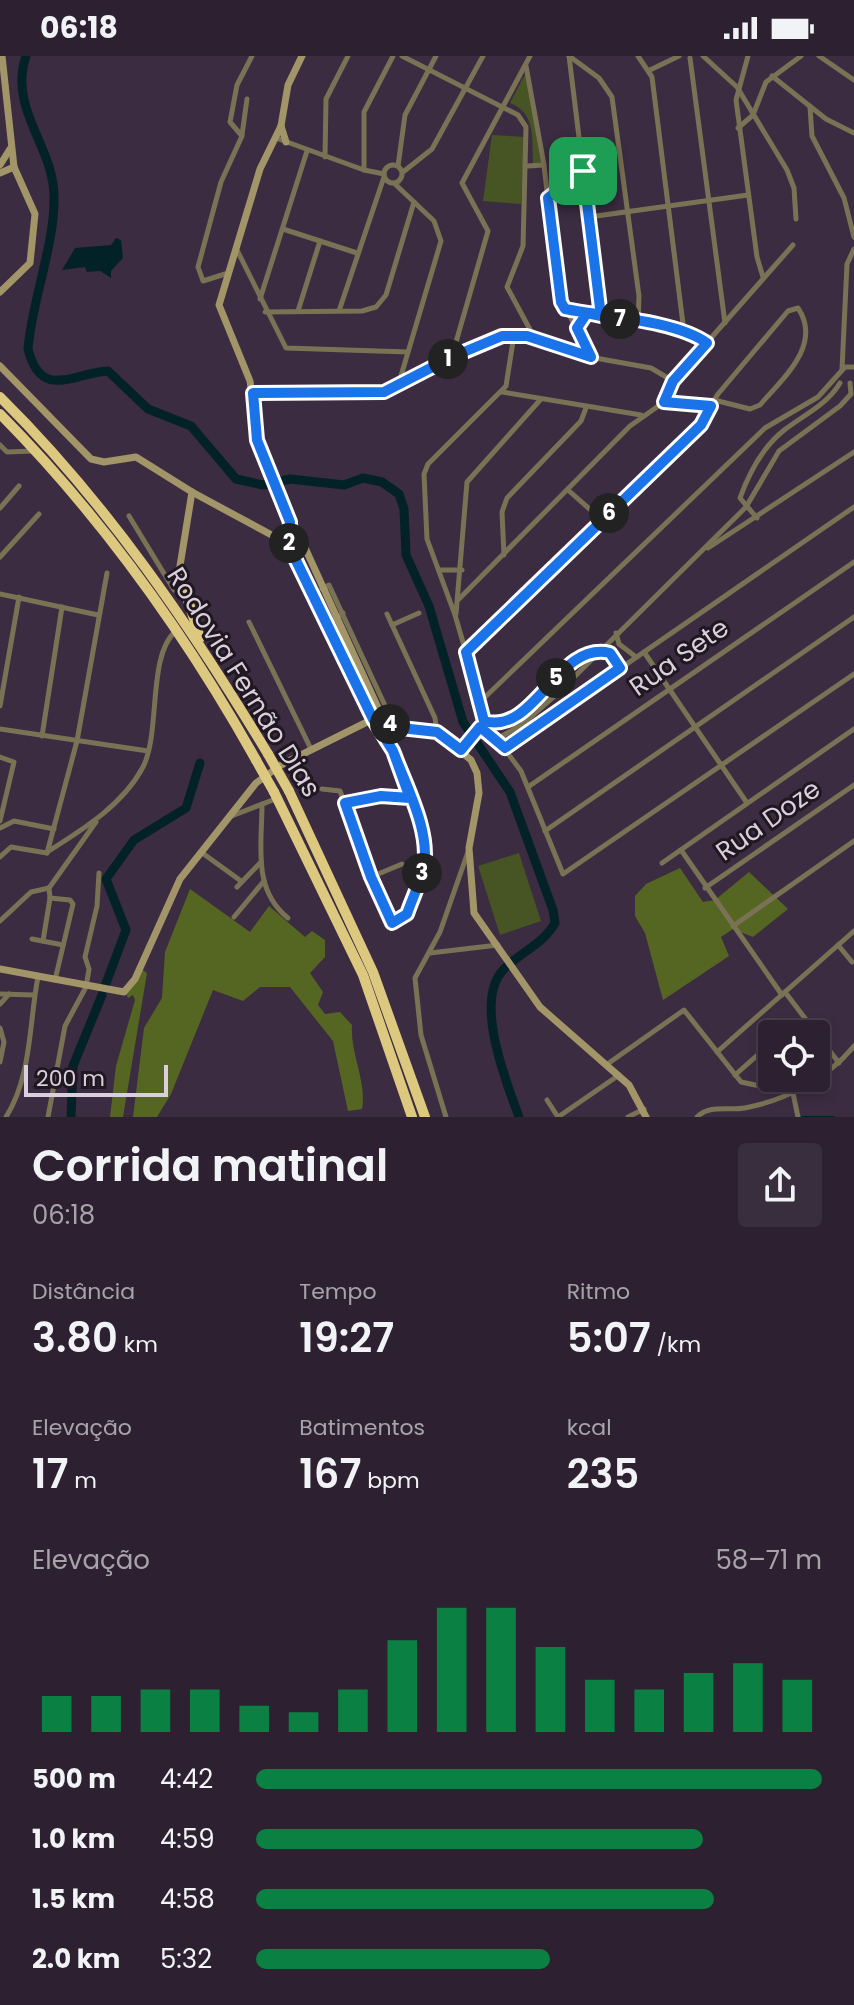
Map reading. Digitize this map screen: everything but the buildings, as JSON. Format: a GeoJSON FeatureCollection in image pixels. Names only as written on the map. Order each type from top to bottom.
{"type":"FeatureCollection","features":[{"type":"Feature","properties":{"kind":"highway","name":"Rodovia Fernão Dias"},"geometry":{"type":"LineString","coordinates":[[0,397],[68,470],[158,582],[268,754],[289,791],[373,972],[425,1117]]}},
{"type":"Feature","properties":{"kind":"highway","name":"Rodovia Fernão Dias"},"geometry":{"type":"LineString","coordinates":[[0,414],[103,530],[176,631],[256,760],[363,975],[412,1117]]}},
{"type":"Feature","properties":{"kind":"highway"},"geometry":{"type":"LineString","coordinates":[[158,582],[174,590],[180,584],[179,572]]}},
{"type":"Feature","properties":{"kind":"highway"},"geometry":{"type":"LineString","coordinates":[[179,572],[204,650]]}},
{"type":"Feature","properties":{"kind":"main road"},"geometry":{"type":"LineString","coordinates":[[0,292],[32,258],[35,214],[14,167],[2,56]]}},
{"type":"Feature","properties":{"kind":"main road"},"geometry":{"type":"LineString","coordinates":[[302,56],[285,92],[281,126],[260,169],[236,251],[225,274],[220,312],[253,393],[257,440],[270,475],[308,561],[340,616],[384,721]]}},
{"type":"Feature","properties":{"kind":"main road"},"geometry":{"type":"LineString","coordinates":[[281,126],[286,142]]}},
{"type":"Feature","properties":{"kind":"main road"},"geometry":{"type":"LineString","coordinates":[[0,165],[11,147]]}},
{"type":"Feature","properties":{"kind":"main road"},"geometry":{"type":"LineString","coordinates":[[0,173],[14,167]]}},
{"type":"Feature","properties":{"kind":"main road"},"geometry":{"type":"LineString","coordinates":[[0,366],[91,459],[104,462],[136,457],[192,492],[304,552]]}},
{"type":"Feature","properties":{"kind":"main road"},"geometry":{"type":"LineString","coordinates":[[179,572],[192,492]]}},
{"type":"Feature","properties":{"kind":"main road"},"geometry":{"type":"LineString","coordinates":[[290,522],[292,548],[298,566],[373,719]]}},
{"type":"Feature","properties":{"kind":"main road"},"geometry":{"type":"LineString","coordinates":[[298,566],[308,561]]}},
{"type":"Feature","properties":{"kind":"main road"},"geometry":{"type":"LineString","coordinates":[[0,969],[117,993],[129,987],[176,886],[228,817],[265,775],[373,719],[394,726],[437,732],[461,750],[475,766],[478,781],[479,800],[469,848],[472,909],[540,1007],[619,1075],[645,1113]]}},
{"type":"Feature","properties":{"kind":"street"},"geometry":{"type":"LineString","coordinates":[[242,136],[230,122],[237,85],[252,56]]}},
{"type":"Feature","properties":{"kind":"street"},"geometry":{"type":"LineString","coordinates":[[325,157],[326,99],[348,56]]}},
{"type":"Feature","properties":{"kind":"street"},"geometry":{"type":"LineString","coordinates":[[364,170],[364,112],[393,56]]}},
{"type":"Feature","properties":{"kind":"street"},"geometry":{"type":"LineString","coordinates":[[402,56],[518,115],[526,127],[522,250],[507,287],[535,338]]}},
{"type":"Feature","properties":{"kind":"street"},"geometry":{"type":"LineString","coordinates":[[265,312],[370,310],[382,303],[412,200],[398,166],[405,115],[436,56]]}},
{"type":"Feature","properties":{"kind":"street"},"geometry":{"type":"LineString","coordinates":[[395,184],[432,149],[483,56]]}},
{"type":"Feature","properties":{"kind":"street"},"geometry":{"type":"LineString","coordinates":[[452,357],[488,231],[462,183],[530,56]]}},
{"type":"Feature","properties":{"kind":"street"},"geometry":{"type":"LineString","coordinates":[[569,56],[601,316]]}},
{"type":"Feature","properties":{"kind":"street"},"geometry":{"type":"LineString","coordinates":[[569,56],[599,78],[612,97],[639,296],[638,323]]}},
{"type":"Feature","properties":{"kind":"street"},"geometry":{"type":"LineString","coordinates":[[638,56],[650,70],[684,332]]}},
{"type":"Feature","properties":{"kind":"street"},"geometry":{"type":"LineString","coordinates":[[748,56],[737,87],[738,128],[763,277]]}},
{"type":"Feature","properties":{"kind":"street"},"geometry":{"type":"LineString","coordinates":[[738,128],[753,115],[762,89],[772,76],[801,56]]}},
{"type":"Feature","properties":{"kind":"street"},"geometry":{"type":"LineString","coordinates":[[819,56],[854,80]]}},
{"type":"Feature","properties":{"kind":"street"},"geometry":{"type":"LineString","coordinates":[[650,70],[688,57],[705,58],[737,87],[792,179],[796,219]]}},
{"type":"Feature","properties":{"kind":"street"},"geometry":{"type":"LineString","coordinates":[[688,57],[725,323]]}},
{"type":"Feature","properties":{"kind":"street"},"geometry":{"type":"LineString","coordinates":[[526,65],[544,165],[559,295],[591,357]]}},
{"type":"Feature","properties":{"kind":"street"},"geometry":{"type":"LineString","coordinates":[[772,76],[810,107],[854,133]]}},
{"type":"Feature","properties":{"kind":"street"},"geometry":{"type":"LineString","coordinates":[[225,274],[203,281],[198,267],[221,182],[242,136],[247,99]]}},
{"type":"Feature","properties":{"kind":"street"},"geometry":{"type":"LineString","coordinates":[[810,107],[812,136],[844,198],[854,237]]}},
{"type":"Feature","properties":{"kind":"street"},"geometry":{"type":"LineString","coordinates":[[276,138],[384,175],[434,221],[441,241],[398,387]]}},
{"type":"Feature","properties":{"kind":"street"},"geometry":{"type":"LineString","coordinates":[[260,300],[307,151]]}},
{"type":"Feature","properties":{"kind":"street"},"geometry":{"type":"LineString","coordinates":[[527,166],[544,165]]}},
{"type":"Feature","properties":{"kind":"street"},"geometry":{"type":"LineString","coordinates":[[339,311],[384,175],[389,166],[398,166]]}},
{"type":"Feature","properties":{"kind":"street"},"geometry":{"type":"LineString","coordinates":[[548,198],[583,171]]}},
{"type":"Feature","properties":{"kind":"street"},"geometry":{"type":"LineString","coordinates":[[589,217],[748,195]]}},
{"type":"Feature","properties":{"kind":"street"},"geometry":{"type":"LineString","coordinates":[[283,229],[357,253]]}},
{"type":"Feature","properties":{"kind":"street"},"geometry":{"type":"LineString","coordinates":[[298,311],[320,241]]}},
{"type":"Feature","properties":{"kind":"street"},"geometry":{"type":"LineString","coordinates":[[664,402],[673,381],[793,245]]}},
{"type":"Feature","properties":{"kind":"street"},"geometry":{"type":"LineString","coordinates":[[497,739],[523,724],[746,507],[779,451],[840,406],[851,394],[849,382],[842,371],[847,264],[854,249]]}},
{"type":"Feature","properties":{"kind":"street"},"geometry":{"type":"LineString","coordinates":[[236,251],[286,348],[408,352]]}},
{"type":"Feature","properties":{"kind":"street"},"geometry":{"type":"LineString","coordinates":[[459,599],[641,415],[664,402],[712,403],[747,409],[760,405],[803,351],[806,332],[798,308],[788,311],[712,403],[701,425],[466,652]]}},
{"type":"Feature","properties":{"kind":"street"},"geometry":{"type":"LineString","coordinates":[[565,309],[684,332],[707,343]]}},
{"type":"Feature","properties":{"kind":"street"},"geometry":{"type":"LineString","coordinates":[[577,328],[587,313]]}},
{"type":"Feature","properties":{"kind":"street"},"geometry":{"type":"LineString","coordinates":[[461,750],[484,721],[481,701],[423,519],[425,469],[509,380],[514,335]]}},
{"type":"Feature","properties":{"kind":"street"},"geometry":{"type":"LineString","coordinates":[[253,393],[384,392],[492,339],[514,335],[535,338],[556,348],[591,357],[651,368],[673,381]]}},
{"type":"Feature","properties":{"kind":"street"},"geometry":{"type":"LineString","coordinates":[[481,701],[765,428],[806,405],[842,371],[853,365]]}},
{"type":"Feature","properties":{"kind":"street"},"geometry":{"type":"LineString","coordinates":[[831,384],[849,382]]}},
{"type":"Feature","properties":{"kind":"street"},"geometry":{"type":"LineString","coordinates":[[757,518],[740,496],[763,451],[785,430],[849,382]]}},
{"type":"Feature","properties":{"kind":"street"},"geometry":{"type":"LineString","coordinates":[[501,391],[641,415]]}},
{"type":"Feature","properties":{"kind":"street"},"geometry":{"type":"LineString","coordinates":[[455,615],[462,570],[467,482],[541,399]]}},
{"type":"Feature","properties":{"kind":"street"},"geometry":{"type":"LineString","coordinates":[[504,555],[502,512],[507,498],[581,421],[586,408]]}},
{"type":"Feature","properties":{"kind":"street"},"geometry":{"type":"LineString","coordinates":[[0,445],[7,452],[34,451]]}},
{"type":"Feature","properties":{"kind":"street"},"geometry":{"type":"LineString","coordinates":[[700,552],[757,518],[854,452]]}},
{"type":"Feature","properties":{"kind":"street"},"geometry":{"type":"LineString","coordinates":[[0,508],[19,486]]}},
{"type":"Feature","properties":{"kind":"street"},"geometry":{"type":"LineString","coordinates":[[568,490],[602,520]]}},
{"type":"Feature","properties":{"kind":"street"},"geometry":{"type":"LineString","coordinates":[[505,748],[854,507]]}},
{"type":"Feature","properties":{"kind":"street"},"geometry":{"type":"LineString","coordinates":[[0,557],[39,514]]}},
{"type":"Feature","properties":{"kind":"street"},"geometry":{"type":"LineString","coordinates":[[129,516],[174,590]]}},
{"type":"Feature","properties":{"kind":"street","name":"Rua Sete"},"geometry":{"type":"LineString","coordinates":[[528,787],[854,562]]}},
{"type":"Feature","properties":{"kind":"street"},"geometry":{"type":"LineString","coordinates":[[439,570],[462,570]]}},
{"type":"Feature","properties":{"kind":"street"},"geometry":{"type":"LineString","coordinates":[[47,853],[77,741],[107,573]]}},
{"type":"Feature","properties":{"kind":"street"},"geometry":{"type":"LineString","coordinates":[[0,594],[98,615]]}},
{"type":"Feature","properties":{"kind":"street"},"geometry":{"type":"LineString","coordinates":[[0,706],[19,597]]}},
{"type":"Feature","properties":{"kind":"street"},"geometry":{"type":"LineString","coordinates":[[42,736],[62,607]]}},
{"type":"Feature","properties":{"kind":"street"},"geometry":{"type":"LineString","coordinates":[[392,625],[419,613]]}},
{"type":"Feature","properties":{"kind":"street"},"geometry":{"type":"LineString","coordinates":[[387,614],[435,718],[437,732]]}},
{"type":"Feature","properties":{"kind":"street"},"geometry":{"type":"LineString","coordinates":[[327,625],[340,616],[394,726]]}},
{"type":"Feature","properties":{"kind":"street"},"geometry":{"type":"LineString","coordinates":[[545,831],[854,617]]}},
{"type":"Feature","properties":{"kind":"street"},"geometry":{"type":"LineString","coordinates":[[249,622],[311,749]]}},
{"type":"Feature","properties":{"kind":"street"},"geometry":{"type":"LineString","coordinates":[[0,921],[30,893],[49,888],[96,822],[140,772],[148,751],[164,647],[176,631]]}},
{"type":"Feature","properties":{"kind":"street"},"geometry":{"type":"LineString","coordinates":[[616,633],[619,644],[636,657]]}},
{"type":"Feature","properties":{"kind":"street"},"geometry":{"type":"LineString","coordinates":[[484,721],[501,723],[514,717],[564,671],[597,651],[610,653],[620,668]]}},
{"type":"Feature","properties":{"kind":"street"},"geometry":{"type":"LineString","coordinates":[[644,652],[747,803]]}},
{"type":"Feature","properties":{"kind":"street"},"geometry":{"type":"LineString","coordinates":[[479,730],[497,739],[505,748],[528,787],[563,874],[854,674]]}},
{"type":"Feature","properties":{"kind":"street"},"geometry":{"type":"LineString","coordinates":[[322,789],[338,788],[390,921],[407,914],[424,867],[421,830],[393,751],[373,719]]}},
{"type":"Feature","properties":{"kind":"street"},"geometry":{"type":"LineString","coordinates":[[0,729],[148,751]]}},
{"type":"Feature","properties":{"kind":"street"},"geometry":{"type":"LineString","coordinates":[[662,863],[854,729]]}},
{"type":"Feature","properties":{"kind":"street"},"geometry":{"type":"LineString","coordinates":[[0,757],[14,762],[1,826]]}},
{"type":"Feature","properties":{"kind":"street","name":"Rua Doze"},"geometry":{"type":"LineString","coordinates":[[705,888],[854,785]]}},
{"type":"Feature","properties":{"kind":"street"},"geometry":{"type":"LineString","coordinates":[[228,817],[276,795]]}},
{"type":"Feature","properties":{"kind":"street"},"geometry":{"type":"LineString","coordinates":[[345,803],[381,796],[410,798]]}},
{"type":"Feature","properties":{"kind":"street"},"geometry":{"type":"LineString","coordinates":[[262,804],[264,880],[269,900],[288,918]]}},
{"type":"Feature","properties":{"kind":"street"},"geometry":{"type":"LineString","coordinates":[[1,826],[14,821],[54,829]]}},
{"type":"Feature","properties":{"kind":"street"},"geometry":{"type":"LineString","coordinates":[[0,857],[9,847],[47,853],[96,822]]}},
{"type":"Feature","properties":{"kind":"street"},"geometry":{"type":"LineString","coordinates":[[733,926],[854,841]]}},
{"type":"Feature","properties":{"kind":"street"},"geometry":{"type":"LineString","coordinates":[[446,1117],[421,1035],[414,990],[417,970],[430,953],[469,848]]}},
{"type":"Feature","properties":{"kind":"street"},"geometry":{"type":"LineString","coordinates":[[681,850],[783,994],[839,1063]]}},
{"type":"Feature","properties":{"kind":"street"},"geometry":{"type":"LineString","coordinates":[[201,852],[239,884],[262,861]]}},
{"type":"Feature","properties":{"kind":"street"},"geometry":{"type":"LineString","coordinates":[[371,877],[402,864]]}},
{"type":"Feature","properties":{"kind":"street"},"geometry":{"type":"LineString","coordinates":[[48,1117],[65,1026],[86,987],[89,969],[84,961],[96,915],[99,873]]}},
{"type":"Feature","properties":{"kind":"street"},"geometry":{"type":"LineString","coordinates":[[234,917],[264,880]]}},
{"type":"Feature","properties":{"kind":"street"},"geometry":{"type":"LineString","coordinates":[[43,941],[49,888]]}},
{"type":"Feature","properties":{"kind":"street"},"geometry":{"type":"LineString","coordinates":[[50,898],[70,900],[73,904],[55,980]]}},
{"type":"Feature","properties":{"kind":"street"},"geometry":{"type":"LineString","coordinates":[[717,1052],[854,931]]}},
{"type":"Feature","properties":{"kind":"street"},"geometry":{"type":"LineString","coordinates":[[32,939],[63,945]]}},
{"type":"Feature","properties":{"kind":"street"},"geometry":{"type":"LineString","coordinates":[[430,953],[499,945]]}},
{"type":"Feature","properties":{"kind":"street"},"geometry":{"type":"LineString","coordinates":[[838,945],[852,962]]}},
{"type":"Feature","properties":{"kind":"street"},"geometry":{"type":"LineString","coordinates":[[6,1117],[18,1091],[26,1058],[38,977]]}},
{"type":"Feature","properties":{"kind":"street"},"geometry":{"type":"LineString","coordinates":[[0,994],[34,995]]}},
{"type":"Feature","properties":{"kind":"street"},"geometry":{"type":"LineString","coordinates":[[0,1004],[9,994]]}},
{"type":"Feature","properties":{"kind":"street"},"geometry":{"type":"LineString","coordinates":[[606,1065],[684,1010],[735,1075],[745,1083],[793,1093]]}},
{"type":"Feature","properties":{"kind":"street"},"geometry":{"type":"LineString","coordinates":[[0,1028],[4,1042],[0,1062]]}},
{"type":"Feature","properties":{"kind":"street"},"geometry":{"type":"LineString","coordinates":[[697,1117],[708,1109],[747,1108],[793,1093],[839,1063],[854,1046]]}},
{"type":"Feature","properties":{"kind":"street"},"geometry":{"type":"LineString","coordinates":[[735,1075],[758,1055]]}},
{"type":"Feature","properties":{"kind":"street"},"geometry":{"type":"LineString","coordinates":[[547,1100],[558,1117],[619,1075]]}},
{"type":"Feature","properties":{"kind":"street"},"geometry":{"type":"LineString","coordinates":[[793,1093],[798,1115]]}},
{"type":"Feature","properties":{"kind":"street"},"geometry":{"type":"LineString","coordinates":[[628,1117],[645,1113]]}},
{"type":"Feature","properties":{"kind":"green space"},"geometry":{"type":"Polygon","coordinates":[[[524,76],[541,163],[533,163],[528,120],[518,107],[510,103],[524,76]]]}},
{"type":"Feature","properties":{"kind":"green space"},"geometry":{"type":"Polygon","coordinates":[[[492,135],[525,137],[521,204],[483,201],[492,135]]]}},
{"type":"Feature","properties":{"kind":"green space"},"geometry":{"type":"Polygon","coordinates":[[[519,853],[541,921],[500,935],[478,866],[519,853]]]}},
{"type":"Feature","properties":{"kind":"green space"},"geometry":{"type":"Polygon","coordinates":[[[680,868],[703,902],[715,900],[749,872],[788,909],[753,937],[733,929],[721,937],[729,956],[663,1000],[645,933],[635,916],[635,896],[646,884],[680,868]]]}},
{"type":"Feature","properties":{"kind":"green space"},"geometry":{"type":"Polygon","coordinates":[[[190,889],[250,932],[269,906],[305,937],[312,931],[325,940],[325,957],[310,973],[323,992],[318,1005],[325,1014],[340,1012],[352,1025],[362,1088],[362,1109],[348,1111],[333,1041],[290,987],[260,987],[243,1001],[213,990],[171,1094],[157,1117],[133,1117],[144,1028],[162,998],[165,952],[190,889]]]}},
{"type":"Feature","properties":{"kind":"green space"},"geometry":{"type":"Polygon","coordinates":[[[141,969],[147,973],[123,1117],[110,1117],[116,1066],[135,1000],[133,995],[128,998],[126,993],[141,969]]]}},
{"type":"Feature","properties":{"kind":"shaded area"},"geometry":{"type":"Polygon","coordinates":[[[116,238],[121,240],[123,258],[111,271],[111,278],[100,271],[87,272],[85,267],[62,270],[75,248],[111,245],[116,238]]]}},
{"type":"Feature","properties":{"kind":"waterway"},"geometry":{"type":"LineString","coordinates":[[26,56],[22,75],[23,93],[47,161],[54,197],[51,234],[28,349],[41,375],[60,380],[108,371],[148,409],[191,426],[236,479],[263,485],[290,479],[344,485],[363,478],[382,482],[399,494],[404,509],[406,555],[429,606],[463,722],[510,792],[553,910],[555,923],[538,942],[504,969],[495,983],[491,1000],[500,1063],[519,1117]]}},
{"type":"Feature","properties":{"kind":"waterway"},"geometry":{"type":"LineString","coordinates":[[105,986],[126,930],[106,879],[134,840],[186,808],[200,763]]}},
{"type":"Feature","properties":{"kind":"waterway"},"geometry":{"type":"LineString","coordinates":[[71,1117],[73,1066],[102,995]]}},
{"type":"Feature","properties":{"kind":"waterway"},"geometry":{"type":"LineString","coordinates":[[802,1117],[834,1117]]}},
{"type":"Feature","properties":{"kind":"route"},"geometry":{"type":"LineString","coordinates":[[583,171],[565,181],[548,198],[561,302],[565,309],[601,316],[638,323],[684,332],[700,338],[707,343],[673,381],[664,402],[711,406],[701,425],[466,652],[484,721],[492,723],[514,717],[564,671],[597,651],[610,653],[620,668],[505,748],[480,727],[461,750],[437,732],[401,728],[373,719],[393,751],[410,798],[381,796],[345,803],[371,877],[392,923],[407,914],[424,867],[419,824],[410,798],[395,756],[393,751],[373,719],[288,544],[290,522],[257,440],[253,393],[384,392],[452,357],[502,336],[527,336],[573,354],[591,357],[577,328],[579,323],[587,313],[601,316],[583,171]]}}]}
